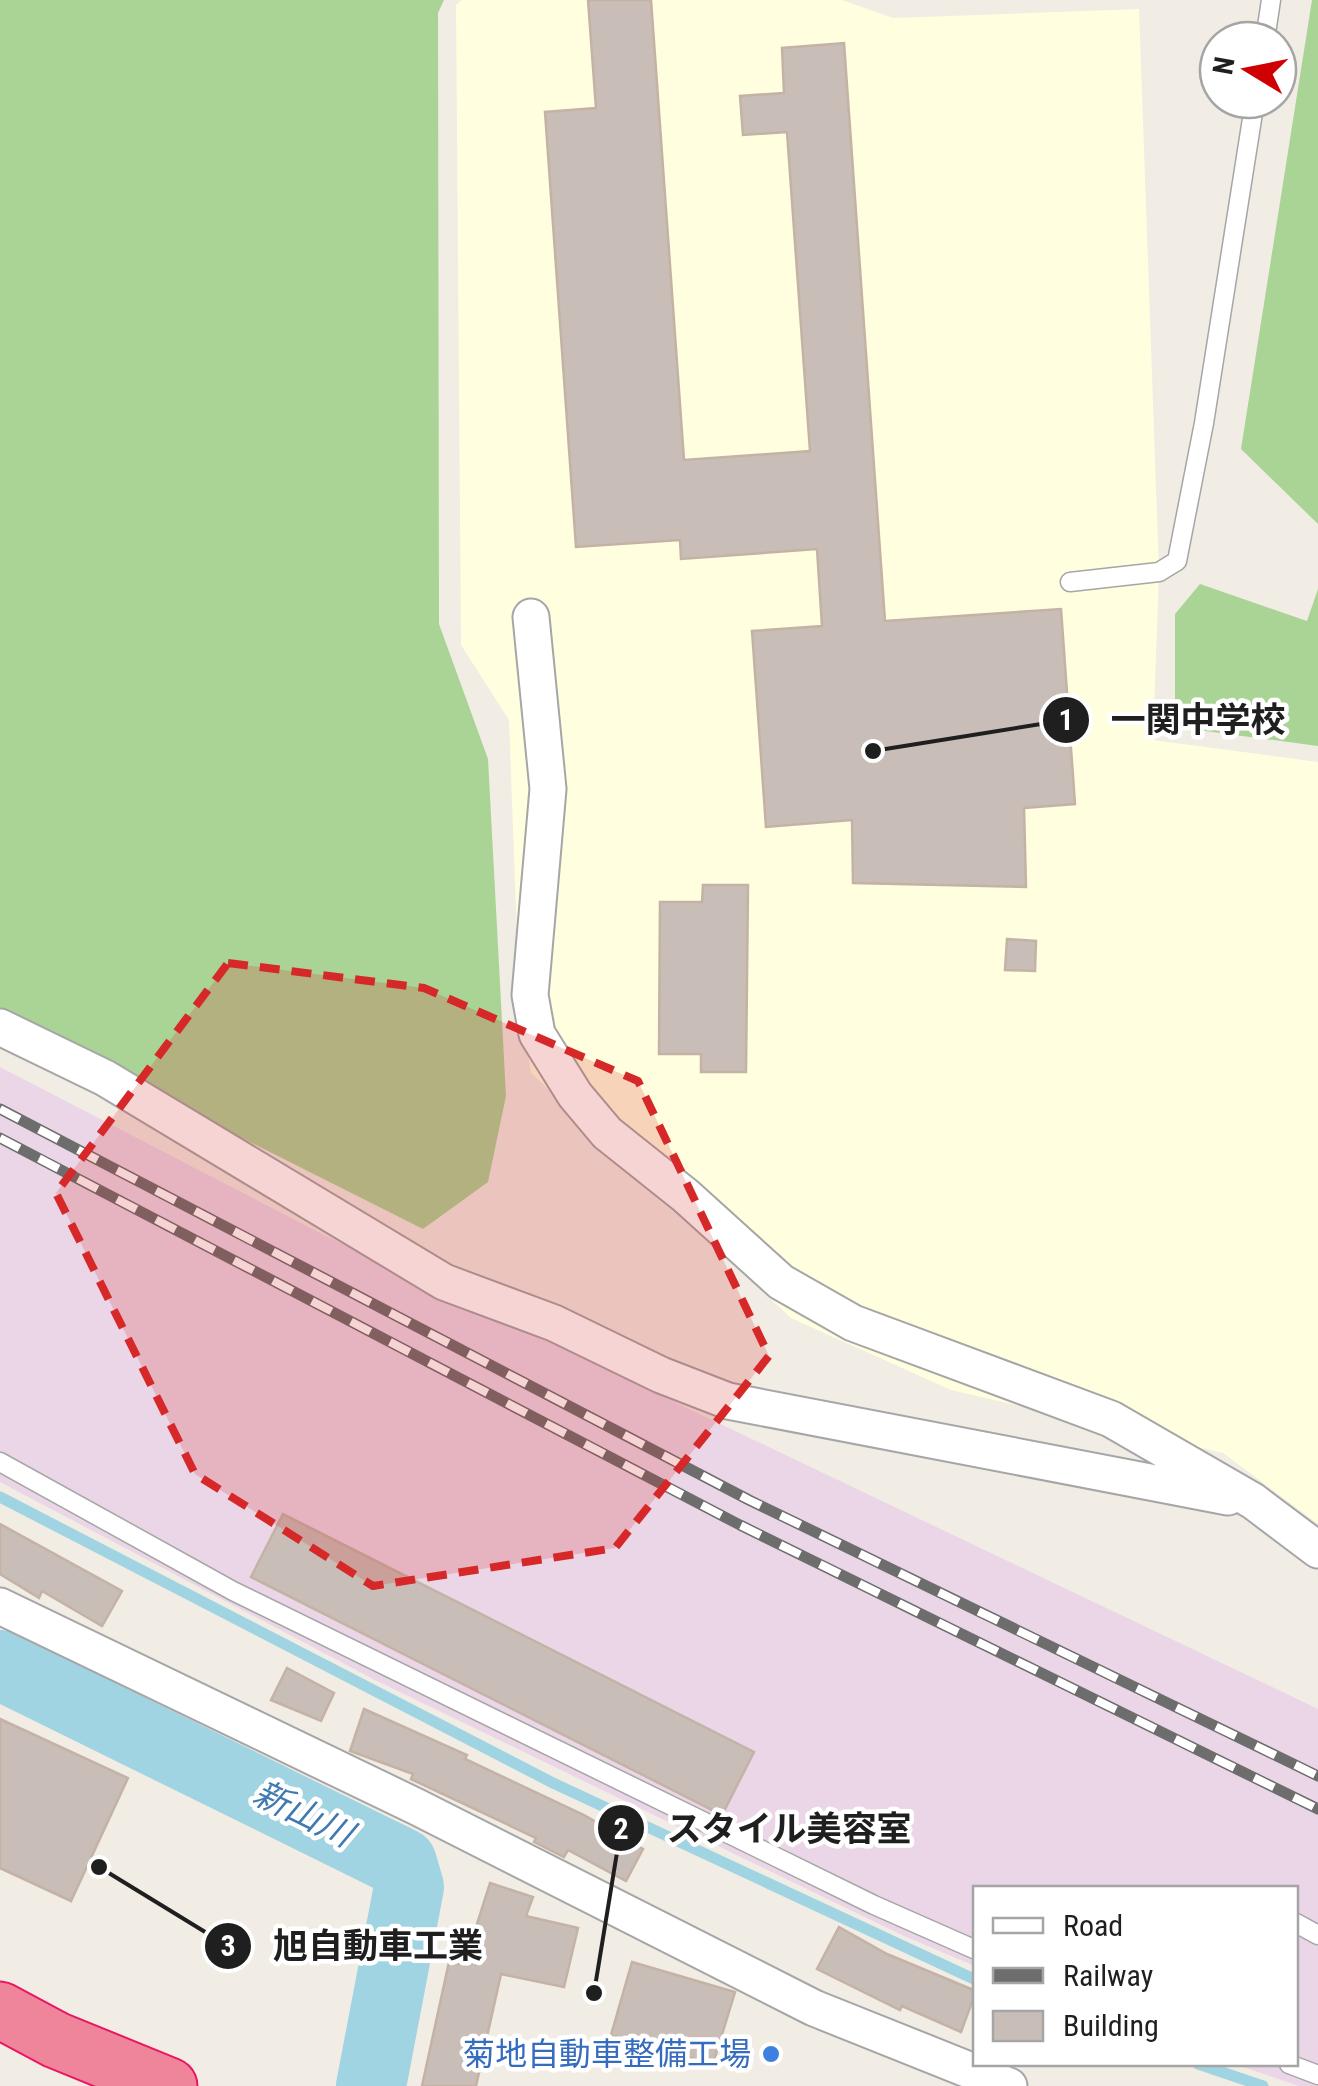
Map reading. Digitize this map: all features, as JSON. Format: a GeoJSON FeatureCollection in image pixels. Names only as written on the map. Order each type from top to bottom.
{"type":"FeatureCollection","features":[{"type":"Feature","properties":{"kind":"highway"},"geometry":{"type":"LineString","coordinates":[[0,2010],[56,2040],[168,2086]]}},
{"type":"Feature","properties":{"kind":"street"},"geometry":{"type":"LineString","coordinates":[[531,617],[548,789],[530,995],[537,1034],[575,1095],[608,1133],[686,1196],[780,1282],[853,1322],[1111,1419],[1253,1502],[1318,1550]]}},
{"type":"Feature","properties":{"kind":"street"},"geometry":{"type":"LineString","coordinates":[[0,1027],[105,1078],[444,1282],[554,1323],[661,1375],[728,1401],[1253,1502]]}},
{"type":"Feature","properties":{"kind":"street"},"geometry":{"type":"LineString","coordinates":[[0,1606],[520,1858],[814,2008],[1009,2086]]}},
{"type":"Feature","properties":{"kind":"lane"},"geometry":{"type":"LineString","coordinates":[[1070,582],[1159,572],[1176,561],[1204,422],[1253,120]]}},
{"type":"Feature","properties":{"kind":"lane"},"geometry":{"type":"LineString","coordinates":[[0,1462],[233,1591],[874,1905],[973,1949]]}},
{"type":"Feature","properties":{"kind":"highlighted area"},"geometry":{"type":"Polygon","coordinates":[[[228,963],[424,988],[638,1081],[769,1356],[615,1548],[373,1586],[195,1474],[56,1193],[228,963]]]}},
{"type":"Feature","properties":{"kind":"shaded area"},"geometry":{"type":"Polygon","coordinates":[[[462,0],[842,0],[893,18],[1139,9],[1159,572],[1153,740],[1318,762],[1318,1524],[1223,1453],[951,1390],[791,1318],[531,1073],[519,991],[509,720],[461,645],[456,5],[462,0]]]}},
{"type":"Feature","properties":{"kind":"shaded area"},"geometry":{"type":"Polygon","coordinates":[[[0,1067],[324,1235],[1318,1709],[1318,2086],[1299,2086],[1240,2066],[1298,2066],[1298,1886],[973,1886],[973,1965],[904,1936],[375,1680],[0,1482],[0,1067]]]}},
{"type":"Feature","properties":{"kind":"green space"},"geometry":{"type":"Polygon","coordinates":[[[0,0],[444,0],[438,13],[439,624],[488,759],[506,1096],[488,1182],[423,1229],[0,1016],[0,0]]]}},
{"type":"Feature","properties":{"kind":"green space"},"geometry":{"type":"Polygon","coordinates":[[[1312,0],[1318,0],[1318,524],[1241,449],[1293,120],[1298,120],[1298,89],[1312,0]]]}},
{"type":"Feature","properties":{"kind":"green space"},"geometry":{"type":"Polygon","coordinates":[[[1200,584],[1307,621],[1318,589],[1318,746],[1175,727],[1175,614],[1200,584]]]}},
{"type":"Feature","properties":{"kind":"building"},"geometry":{"type":"Polygon","coordinates":[[[588,0],[651,0],[684,460],[810,451],[787,132],[743,135],[740,96],[784,93],[782,48],[844,43],[885,621],[1061,609],[1075,804],[1024,808],[1026,887],[853,883],[852,820],[766,827],[752,631],[822,626],[817,549],[681,559],[680,540],[576,547],[545,112],[596,108],[588,0]]]}},
{"type":"Feature","properties":{"kind":"building"},"geometry":{"type":"Polygon","coordinates":[[[703,885],[748,885],[746,1072],[701,1072],[701,1054],[659,1054],[660,902],[702,902],[703,885]]]}},
{"type":"Feature","properties":{"kind":"building"},"geometry":{"type":"Polygon","coordinates":[[[1007,939],[1036,941],[1035,971],[1005,970],[1007,939]]]}},
{"type":"Feature","properties":{"kind":"building"},"geometry":{"type":"Polygon","coordinates":[[[283,1514],[754,1752],[722,1815],[251,1577],[283,1514]]]}},
{"type":"Feature","properties":{"kind":"building"},"geometry":{"type":"Polygon","coordinates":[[[0,1524],[122,1591],[102,1626],[42,1591],[39,1598],[0,1574],[0,1524]]]}},
{"type":"Feature","properties":{"kind":"building"},"geometry":{"type":"Polygon","coordinates":[[[287,1668],[334,1693],[321,1721],[271,1700],[287,1668]]]}},
{"type":"Feature","properties":{"kind":"building"},"geometry":{"type":"Polygon","coordinates":[[[364,1709],[467,1755],[465,1759],[584,1815],[643,1849],[626,1881],[568,1850],[564,1857],[534,1842],[536,1838],[411,1779],[413,1774],[350,1751],[364,1709]]]}},
{"type":"Feature","properties":{"kind":"building"},"geometry":{"type":"Polygon","coordinates":[[[0,1719],[128,1778],[71,1901],[0,1868],[0,1719]]]}},
{"type":"Feature","properties":{"kind":"building"},"geometry":{"type":"Polygon","coordinates":[[[490,1883],[533,1897],[526,1916],[578,1928],[564,1987],[501,1974],[476,2086],[422,2086],[449,1962],[464,1965],[490,1883]]]}},
{"type":"Feature","properties":{"kind":"building"},"geometry":{"type":"Polygon","coordinates":[[[839,1927],[887,1954],[973,1990],[973,1999],[961,2032],[902,2006],[900,2010],[817,1969],[839,1927]]]}},
{"type":"Feature","properties":{"kind":"building"},"geometry":{"type":"Polygon","coordinates":[[[632,1962],[735,1992],[713,2064],[611,2035],[632,1962]]]}},
{"type":"Feature","properties":{"kind":"waterway"},"geometry":{"type":"LineString","coordinates":[[0,1497],[553,1783],[973,1979]]}},
{"type":"Feature","properties":{"kind":"waterway","name":"新山川"},"geometry":{"type":"LineString","coordinates":[[0,1665],[402,1863],[409,1887],[371,2086]]}},
{"type":"Feature","properties":{"kind":"waterway"},"geometry":{"type":"LineString","coordinates":[[1204,2066],[1263,2086]]}},
{"type":"Feature","properties":{"kind":"railway"},"geometry":{"type":"LineString","coordinates":[[0,1109],[749,1500],[1318,1776]]}},
{"type":"Feature","properties":{"kind":"railway"},"geometry":{"type":"LineString","coordinates":[[0,1138],[740,1525],[1318,1809]]}},
{"type":"Feature","properties":{"kind":"place","name":"一関中学校"},"geometry":{"type":"Point","coordinates":[873,751]}},
{"type":"Feature","properties":{"kind":"place","name":"旭自動車工業"},"geometry":{"type":"Point","coordinates":[99,1867]}},
{"type":"Feature","properties":{"kind":"place","name":"スタイル美容室"},"geometry":{"type":"Point","coordinates":[594,1993]}},
{"type":"Feature","properties":{"kind":"place","name":"菊地自動車整備工場"},"geometry":{"type":"Point","coordinates":[771,2054]}}]}
